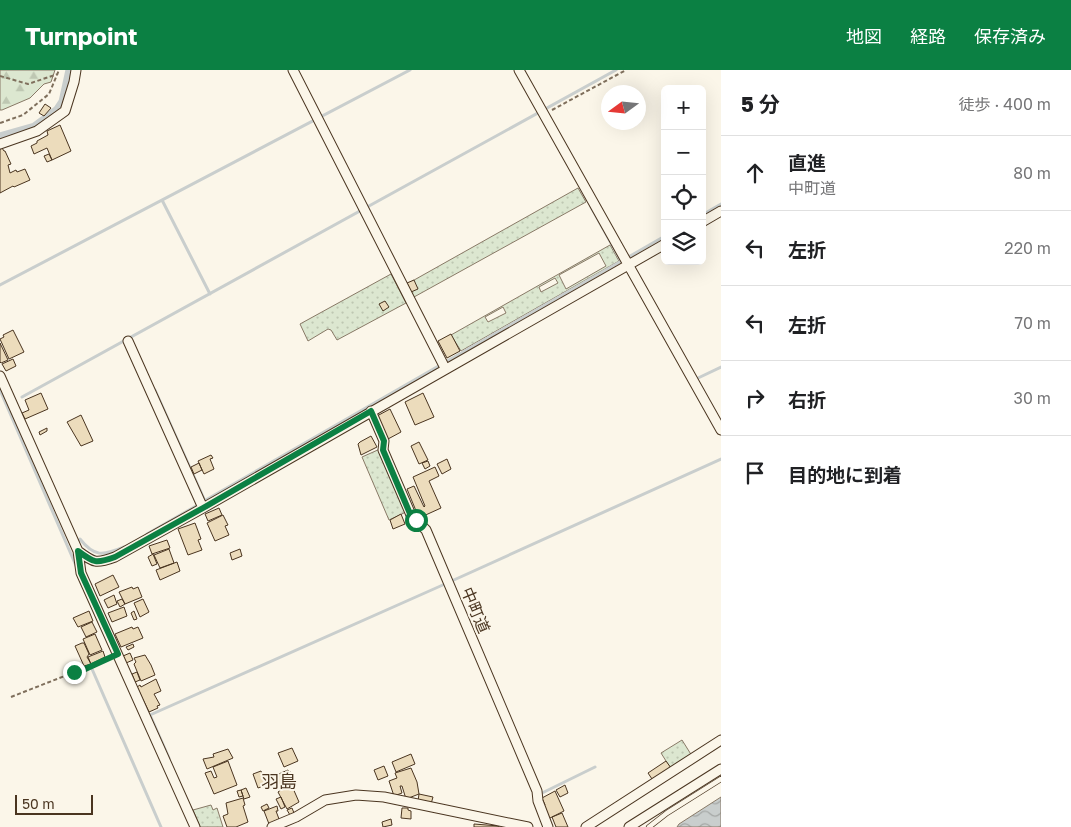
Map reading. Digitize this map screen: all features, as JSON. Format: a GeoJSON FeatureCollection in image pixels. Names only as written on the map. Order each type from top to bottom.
{"type":"FeatureCollection","features":[{"type":"Feature","properties":{"kind":"street"},"geometry":{"type":"LineString","coordinates":[[0,144],[37,131],[65,111],[76,70]]}},
{"type":"Feature","properties":{"kind":"street"},"geometry":{"type":"LineString","coordinates":[[293,70],[443,365]]}},
{"type":"Feature","properties":{"kind":"street"},"geometry":{"type":"LineString","coordinates":[[519,70],[721,430]]}},
{"type":"Feature","properties":{"kind":"street"},"geometry":{"type":"LineString","coordinates":[[705,220],[721,211]]}},
{"type":"Feature","properties":{"kind":"street"},"geometry":{"type":"LineString","coordinates":[[78,551],[90,560],[99,563],[122,553],[371,411],[443,365],[625,261],[661,246]]}},
{"type":"Feature","properties":{"kind":"street"},"geometry":{"type":"LineString","coordinates":[[128,341],[203,508]]}},
{"type":"Feature","properties":{"kind":"street"},"geometry":{"type":"LineString","coordinates":[[0,376],[78,551],[81,573],[195,827]]}},
{"type":"Feature","properties":{"kind":"street","name":"中町道"},"geometry":{"type":"LineString","coordinates":[[371,411],[384,441],[383,450],[411,516],[426,530],[537,791],[538,802],[548,827]]}},
{"type":"Feature","properties":{"kind":"street"},"geometry":{"type":"LineString","coordinates":[[586,827],[721,740]]}},
{"type":"Feature","properties":{"kind":"street"},"geometry":{"type":"LineString","coordinates":[[629,827],[721,769]]}},
{"type":"Feature","properties":{"kind":"street"},"geometry":{"type":"LineString","coordinates":[[272,827],[296,817],[325,800],[356,795],[384,797],[528,827]]}},
{"type":"Feature","properties":{"kind":"lane"},"geometry":{"type":"LineString","coordinates":[[649,827],[666,813],[721,779]]}},
{"type":"Feature","properties":{"kind":"path"},"geometry":{"type":"LineString","coordinates":[[0,123],[23,114],[49,94],[59,70]]}},
{"type":"Feature","properties":{"kind":"path"},"geometry":{"type":"LineString","coordinates":[[542,112],[626,70]]}},
{"type":"Feature","properties":{"kind":"path"},"geometry":{"type":"LineString","coordinates":[[0,76],[28,84],[58,74]]}},
{"type":"Feature","properties":{"kind":"path"},"geometry":{"type":"LineString","coordinates":[[11,698],[118,654]]}},
{"type":"Feature","properties":{"kind":"green space"},"geometry":{"type":"Polygon","coordinates":[[[0,70],[55,70],[51,82],[44,84],[30,98],[0,110],[0,70]]]}},
{"type":"Feature","properties":{"kind":"green space"},"geometry":{"type":"Polygon","coordinates":[[[578,188],[586,202],[414,297],[407,284],[578,188]]]}},
{"type":"Feature","properties":{"kind":"green space"},"geometry":{"type":"Polygon","coordinates":[[[610,245],[619,261],[461,351],[451,335],[610,245]],[[599,253],[559,275],[566,289],[606,266],[599,253]],[[555,278],[539,287],[541,292],[558,283],[555,278]],[[503,307],[485,317],[488,322],[506,313],[503,307]]]}},
{"type":"Feature","properties":{"kind":"green space"},"geometry":{"type":"Polygon","coordinates":[[[391,274],[406,303],[337,340],[331,330],[328,329],[308,341],[300,324],[391,274]]]}},
{"type":"Feature","properties":{"kind":"green space"},"geometry":{"type":"Polygon","coordinates":[[[380,449],[406,512],[389,520],[362,457],[380,449]]]}},
{"type":"Feature","properties":{"kind":"green space"},"geometry":{"type":"Polygon","coordinates":[[[682,740],[692,756],[671,769],[661,753],[682,740]]]}},
{"type":"Feature","properties":{"kind":"green space"},"geometry":{"type":"Polygon","coordinates":[[[211,805],[213,810],[217,808],[223,827],[200,827],[193,810],[211,805]]]}},
{"type":"Feature","properties":{"kind":"water"},"geometry":{"type":"Polygon","coordinates":[[[721,797],[721,827],[677,827],[679,824],[721,797]]]}},
{"type":"Feature","properties":{"kind":"building"},"geometry":{"type":"Polygon","coordinates":[[[45,104],[51,108],[44,116],[39,113],[45,104]]]}},
{"type":"Feature","properties":{"kind":"building"},"geometry":{"type":"Polygon","coordinates":[[[60,125],[71,151],[52,160],[47,148],[34,154],[31,146],[48,135],[47,131],[60,125]]]}},
{"type":"Feature","properties":{"kind":"building"},"geometry":{"type":"Polygon","coordinates":[[[2,148],[11,164],[8,165],[10,173],[25,169],[30,180],[0,193],[0,149],[2,148]]]}},
{"type":"Feature","properties":{"kind":"building"},"geometry":{"type":"Polygon","coordinates":[[[49,154],[52,160],[47,162],[44,156],[49,154]]]}},
{"type":"Feature","properties":{"kind":"building"},"geometry":{"type":"Polygon","coordinates":[[[414,280],[418,289],[411,292],[407,283],[414,280]]]}},
{"type":"Feature","properties":{"kind":"building"},"geometry":{"type":"Polygon","coordinates":[[[385,301],[389,307],[383,311],[379,304],[385,301]]]}},
{"type":"Feature","properties":{"kind":"building"},"geometry":{"type":"Polygon","coordinates":[[[13,330],[24,352],[9,359],[0,339],[4,337],[3,335],[13,330]]]}},
{"type":"Feature","properties":{"kind":"building"},"geometry":{"type":"Polygon","coordinates":[[[451,334],[460,351],[447,358],[438,341],[451,334]]]}},
{"type":"Feature","properties":{"kind":"building"},"geometry":{"type":"Polygon","coordinates":[[[0,343],[8,360],[1,363],[0,362],[0,343]]]}},
{"type":"Feature","properties":{"kind":"building"},"geometry":{"type":"Polygon","coordinates":[[[13,359],[16,366],[6,371],[2,364],[13,359]]]}},
{"type":"Feature","properties":{"kind":"building"},"geometry":{"type":"Polygon","coordinates":[[[41,393],[48,409],[25,419],[22,413],[29,410],[25,400],[41,393]]]}},
{"type":"Feature","properties":{"kind":"building"},"geometry":{"type":"Polygon","coordinates":[[[423,393],[434,417],[415,425],[405,402],[423,393]]]}},
{"type":"Feature","properties":{"kind":"building"},"geometry":{"type":"Polygon","coordinates":[[[390,409],[401,432],[388,439],[377,416],[390,409]]]}},
{"type":"Feature","properties":{"kind":"building"},"geometry":{"type":"Polygon","coordinates":[[[81,415],[93,441],[81,446],[67,422],[81,415]]]}},
{"type":"Feature","properties":{"kind":"building"},"geometry":{"type":"Polygon","coordinates":[[[47,428],[47,431],[40,435],[39,432],[47,428]]]}},
{"type":"Feature","properties":{"kind":"building"},"geometry":{"type":"Polygon","coordinates":[[[371,436],[377,447],[361,455],[358,444],[371,436]]]}},
{"type":"Feature","properties":{"kind":"building"},"geometry":{"type":"Polygon","coordinates":[[[419,442],[428,460],[419,464],[411,446],[419,442]]]}},
{"type":"Feature","properties":{"kind":"building"},"geometry":{"type":"Polygon","coordinates":[[[211,455],[213,458],[210,459],[214,469],[204,474],[198,461],[211,455]]]}},
{"type":"Feature","properties":{"kind":"building"},"geometry":{"type":"Polygon","coordinates":[[[447,459],[451,469],[442,474],[437,464],[447,459]]]}},
{"type":"Feature","properties":{"kind":"building"},"geometry":{"type":"Polygon","coordinates":[[[428,461],[430,466],[425,469],[422,463],[428,461]]]}},
{"type":"Feature","properties":{"kind":"building"},"geometry":{"type":"Polygon","coordinates":[[[199,463],[202,470],[194,474],[191,467],[199,463]]]}},
{"type":"Feature","properties":{"kind":"building"},"geometry":{"type":"Polygon","coordinates":[[[435,467],[439,476],[429,481],[441,508],[419,518],[407,489],[414,486],[424,507],[413,477],[435,467]]]}},
{"type":"Feature","properties":{"kind":"building"},"geometry":{"type":"Polygon","coordinates":[[[219,508],[222,515],[208,521],[205,514],[219,508]]]}},
{"type":"Feature","properties":{"kind":"building"},"geometry":{"type":"Polygon","coordinates":[[[401,514],[405,524],[393,529],[390,520],[401,514]]]}},
{"type":"Feature","properties":{"kind":"building"},"geometry":{"type":"Polygon","coordinates":[[[223,515],[228,525],[225,526],[229,535],[215,541],[207,523],[223,515]]]}},
{"type":"Feature","properties":{"kind":"building"},"geometry":{"type":"Polygon","coordinates":[[[195,523],[201,539],[198,540],[202,550],[188,555],[178,529],[195,523]]]}},
{"type":"Feature","properties":{"kind":"building"},"geometry":{"type":"Polygon","coordinates":[[[167,540],[170,548],[152,554],[149,546],[167,540]]]}},
{"type":"Feature","properties":{"kind":"building"},"geometry":{"type":"Polygon","coordinates":[[[169,549],[174,563],[160,568],[154,555],[169,549]]]}},
{"type":"Feature","properties":{"kind":"building"},"geometry":{"type":"Polygon","coordinates":[[[240,549],[242,556],[232,560],[230,553],[240,549]]]}},
{"type":"Feature","properties":{"kind":"building"},"geometry":{"type":"Polygon","coordinates":[[[153,554],[157,564],[152,566],[148,557],[153,554]]]}},
{"type":"Feature","properties":{"kind":"building"},"geometry":{"type":"Polygon","coordinates":[[[177,562],[180,571],[160,580],[156,570],[177,562]]]}},
{"type":"Feature","properties":{"kind":"building"},"geometry":{"type":"Polygon","coordinates":[[[113,575],[119,587],[100,596],[95,584],[113,575]]]}},
{"type":"Feature","properties":{"kind":"building"},"geometry":{"type":"Polygon","coordinates":[[[132,587],[133,589],[138,587],[142,597],[125,604],[119,592],[132,587]]]}},
{"type":"Feature","properties":{"kind":"building"},"geometry":{"type":"Polygon","coordinates":[[[114,595],[117,604],[108,608],[104,600],[114,595]]]}},
{"type":"Feature","properties":{"kind":"building"},"geometry":{"type":"Polygon","coordinates":[[[122,599],[125,604],[120,607],[117,601],[122,599]]]}},
{"type":"Feature","properties":{"kind":"building"},"geometry":{"type":"Polygon","coordinates":[[[143,599],[149,612],[140,617],[134,603],[143,599]]]}},
{"type":"Feature","properties":{"kind":"building"},"geometry":{"type":"Polygon","coordinates":[[[124,607],[127,616],[112,622],[108,613],[124,607]]]}},
{"type":"Feature","properties":{"kind":"building"},"geometry":{"type":"Polygon","coordinates":[[[89,611],[93,621],[78,627],[73,618],[89,611]]]}},
{"type":"Feature","properties":{"kind":"building"},"geometry":{"type":"Polygon","coordinates":[[[134,611],[137,619],[134,620],[131,613],[134,611]]]}},
{"type":"Feature","properties":{"kind":"building"},"geometry":{"type":"Polygon","coordinates":[[[92,622],[97,632],[86,637],[81,627],[92,622]]]}},
{"type":"Feature","properties":{"kind":"building"},"geometry":{"type":"Polygon","coordinates":[[[132,627],[133,629],[138,627],[143,638],[121,647],[115,634],[132,627]]]}},
{"type":"Feature","properties":{"kind":"building"},"geometry":{"type":"Polygon","coordinates":[[[95,634],[102,650],[90,655],[83,639],[95,634]]]}},
{"type":"Feature","properties":{"kind":"building"},"geometry":{"type":"Polygon","coordinates":[[[84,643],[89,654],[87,657],[91,664],[84,666],[75,646],[84,643]]]}},
{"type":"Feature","properties":{"kind":"building"},"geometry":{"type":"Polygon","coordinates":[[[133,644],[134,647],[128,650],[126,647],[133,644]]]}},
{"type":"Feature","properties":{"kind":"building"},"geometry":{"type":"Polygon","coordinates":[[[103,651],[105,657],[91,664],[88,657],[103,651]]]}},
{"type":"Feature","properties":{"kind":"building"},"geometry":{"type":"Polygon","coordinates":[[[130,653],[133,660],[126,663],[123,656],[130,653]]]}},
{"type":"Feature","properties":{"kind":"building"},"geometry":{"type":"Polygon","coordinates":[[[145,655],[155,675],[141,681],[134,664],[136,662],[134,658],[145,655]]]}},
{"type":"Feature","properties":{"kind":"building"},"geometry":{"type":"Polygon","coordinates":[[[137,672],[140,680],[135,682],[132,674],[137,672]]]}},
{"type":"Feature","properties":{"kind":"building"},"geometry":{"type":"Polygon","coordinates":[[[156,679],[161,691],[154,694],[160,705],[149,712],[137,687],[140,685],[141,687],[156,679]]]}},
{"type":"Feature","properties":{"kind":"building"},"geometry":{"type":"Polygon","coordinates":[[[292,748],[298,761],[284,767],[278,753],[292,748]]]}},
{"type":"Feature","properties":{"kind":"building"},"geometry":{"type":"Polygon","coordinates":[[[228,749],[233,758],[207,769],[203,759],[214,757],[213,754],[228,749]]]}},
{"type":"Feature","properties":{"kind":"building"},"geometry":{"type":"Polygon","coordinates":[[[411,754],[415,764],[396,772],[392,762],[411,754]]]}},
{"type":"Feature","properties":{"kind":"building"},"geometry":{"type":"Polygon","coordinates":[[[228,761],[237,785],[214,794],[205,773],[211,771],[214,778],[217,777],[213,767],[228,761]]]}},
{"type":"Feature","properties":{"kind":"building"},"geometry":{"type":"Polygon","coordinates":[[[666,761],[671,768],[652,779],[648,773],[666,761]]]}},
{"type":"Feature","properties":{"kind":"building"},"geometry":{"type":"Polygon","coordinates":[[[384,766],[388,776],[378,780],[374,770],[384,766]]]}},
{"type":"Feature","properties":{"kind":"building"},"geometry":{"type":"Polygon","coordinates":[[[411,768],[417,782],[419,794],[406,799],[402,786],[400,786],[402,793],[394,796],[389,781],[397,778],[395,773],[411,768]]]}},
{"type":"Feature","properties":{"kind":"building"},"geometry":{"type":"Polygon","coordinates":[[[288,770],[289,773],[291,772],[294,784],[285,788],[284,784],[278,786],[274,776],[288,770]]]}},
{"type":"Feature","properties":{"kind":"building"},"geometry":{"type":"Polygon","coordinates":[[[261,771],[266,785],[258,788],[253,774],[261,771]]]}},
{"type":"Feature","properties":{"kind":"building"},"geometry":{"type":"Polygon","coordinates":[[[565,785],[568,793],[560,797],[556,790],[565,785]]]}},
{"type":"Feature","properties":{"kind":"building"},"geometry":{"type":"Polygon","coordinates":[[[292,786],[299,802],[287,809],[278,792],[285,787],[286,789],[292,786]]]}},
{"type":"Feature","properties":{"kind":"building"},"geometry":{"type":"Polygon","coordinates":[[[246,788],[250,797],[244,799],[241,790],[246,788]]]}},
{"type":"Feature","properties":{"kind":"building"},"geometry":{"type":"Polygon","coordinates":[[[241,790],[243,796],[239,797],[237,791],[241,790]]]}},
{"type":"Feature","properties":{"kind":"building"},"geometry":{"type":"Polygon","coordinates":[[[555,791],[564,811],[548,819],[542,806],[545,805],[542,798],[555,791]]]}},
{"type":"Feature","properties":{"kind":"building"},"geometry":{"type":"Polygon","coordinates":[[[419,794],[433,797],[431,804],[418,801],[419,794]]]}},
{"type":"Feature","properties":{"kind":"building"},"geometry":{"type":"Polygon","coordinates":[[[281,797],[285,807],[281,809],[276,799],[281,797]]]}},
{"type":"Feature","properties":{"kind":"building"},"geometry":{"type":"Polygon","coordinates":[[[243,798],[245,805],[243,806],[248,822],[236,827],[227,827],[223,816],[228,814],[226,803],[243,798]]]}},
{"type":"Feature","properties":{"kind":"building"},"geometry":{"type":"Polygon","coordinates":[[[267,804],[269,808],[263,811],[261,807],[267,804]]]}},
{"type":"Feature","properties":{"kind":"building"},"geometry":{"type":"Polygon","coordinates":[[[277,806],[278,811],[276,811],[279,819],[269,824],[264,811],[277,806]]]}},
{"type":"Feature","properties":{"kind":"building"},"geometry":{"type":"Polygon","coordinates":[[[292,808],[294,813],[290,815],[287,810],[292,808]]]}},
{"type":"Feature","properties":{"kind":"building"},"geometry":{"type":"Polygon","coordinates":[[[402,808],[408,808],[411,811],[411,819],[401,818],[402,808]]]}},
{"type":"Feature","properties":{"kind":"building"},"geometry":{"type":"Polygon","coordinates":[[[562,813],[568,827],[556,827],[552,817],[562,813]]]}},
{"type":"Feature","properties":{"kind":"building"},"geometry":{"type":"Polygon","coordinates":[[[391,819],[392,825],[383,827],[382,822],[391,819]]]}},
{"type":"Feature","properties":{"kind":"building"},"geometry":{"type":"Polygon","coordinates":[[[474,824],[499,826],[499,827],[474,827],[474,824]]]}},
{"type":"Feature","properties":{"kind":"waterway"},"geometry":{"type":"LineString","coordinates":[[0,138],[35,128],[58,111],[64,102],[71,70]]}},
{"type":"Feature","properties":{"kind":"waterway"},"geometry":{"type":"LineString","coordinates":[[0,285],[410,70]]}},
{"type":"Feature","properties":{"kind":"waterway"},"geometry":{"type":"LineString","coordinates":[[22,397],[616,70]]}},
{"type":"Feature","properties":{"kind":"waterway"},"geometry":{"type":"LineString","coordinates":[[162,200],[210,294]]}},
{"type":"Feature","properties":{"kind":"waterway"},"geometry":{"type":"LineString","coordinates":[[706,213],[721,204]]}},
{"type":"Feature","properties":{"kind":"waterway"},"geometry":{"type":"LineString","coordinates":[[591,207],[621,261]]}},
{"type":"Feature","properties":{"kind":"waterway"},"geometry":{"type":"LineString","coordinates":[[204,501],[661,238]]}},
{"type":"Feature","properties":{"kind":"waterway"},"geometry":{"type":"LineString","coordinates":[[696,379],[721,367]]}},
{"type":"Feature","properties":{"kind":"waterway"},"geometry":{"type":"LineString","coordinates":[[0,390],[77,568]]}},
{"type":"Feature","properties":{"kind":"waterway"},"geometry":{"type":"LineString","coordinates":[[155,390],[205,501]]}},
{"type":"Feature","properties":{"kind":"waterway"},"geometry":{"type":"LineString","coordinates":[[169,758],[150,715],[721,459]]}},
{"type":"Feature","properties":{"kind":"waterway"},"geometry":{"type":"LineString","coordinates":[[147,534],[196,506]]}},
{"type":"Feature","properties":{"kind":"waterway"},"geometry":{"type":"LineString","coordinates":[[80,539],[90,549],[99,553],[110,552],[124,547]]}},
{"type":"Feature","properties":{"kind":"waterway"},"geometry":{"type":"LineString","coordinates":[[92,669],[161,827]]}},
{"type":"Feature","properties":{"kind":"waterway"},"geometry":{"type":"LineString","coordinates":[[540,794],[595,767]]}},
{"type":"Feature","properties":{"kind":"district","name":"羽島"},"geometry":{"type":"Point","coordinates":[279,782]}},
{"type":"Feature","properties":{"kind":"route"},"geometry":{"type":"LineString","coordinates":[[74,672],[83,670],[118,654],[81,573],[78,551],[90,560],[99,563],[115,557],[371,411],[384,441],[383,450],[411,516],[416,520]]}}]}
